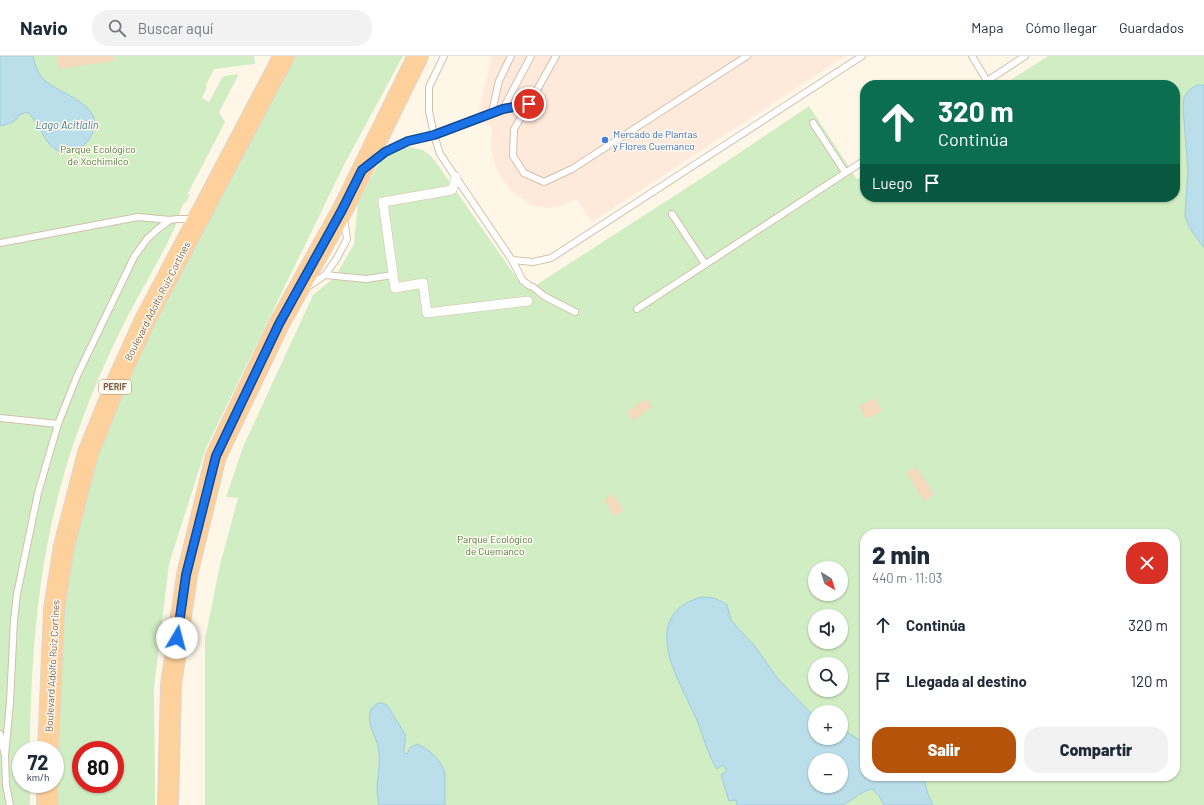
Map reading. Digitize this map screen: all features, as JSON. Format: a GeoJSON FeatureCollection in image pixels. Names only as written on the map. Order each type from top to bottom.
{"type":"FeatureCollection","features":[{"type":"Feature","properties":{"kind":"highway","name":"Boulevard Adolfo Ruiz Cortines"},"geometry":{"type":"LineString","coordinates":[[48,741],[54,608],[64,546],[88,453],[115,386],[145,320],[284,56]]}},
{"type":"Feature","properties":{"kind":"highway"},"geometry":{"type":"LineString","coordinates":[[168,805],[171,685],[186,575],[216,456],[279,324],[342,210],[418,56]]}},
{"type":"Feature","properties":{"kind":"highway"},"geometry":{"type":"LineString","coordinates":[[47,805],[48,793]]}},
{"type":"Feature","properties":{"kind":"street"},"geometry":{"type":"LineString","coordinates":[[456,178],[452,190],[383,202],[395,288],[423,284],[427,313],[528,301]]}},
{"type":"Feature","properties":{"kind":"lane"},"geometry":{"type":"LineString","coordinates":[[444,56],[429,87],[429,111],[440,154],[512,260],[523,281],[544,296],[574,312]]}},
{"type":"Feature","properties":{"kind":"lane"},"geometry":{"type":"LineString","coordinates":[[492,112],[499,81],[510,56]]}},
{"type":"Feature","properties":{"kind":"lane"},"geometry":{"type":"LineString","coordinates":[[503,109],[531,56]]}},
{"type":"Feature","properties":{"kind":"lane"},"geometry":{"type":"LineString","coordinates":[[556,56],[514,129],[513,156],[524,173],[544,182],[572,169],[747,56]]}},
{"type":"Feature","properties":{"kind":"lane"},"geometry":{"type":"LineString","coordinates":[[512,260],[533,262],[550,258],[862,56]]}},
{"type":"Feature","properties":{"kind":"lane"},"geometry":{"type":"LineString","coordinates":[[972,56],[986,80]]}},
{"type":"Feature","properties":{"kind":"lane"},"geometry":{"type":"LineString","coordinates":[[989,80],[1025,56]]}},
{"type":"Feature","properties":{"kind":"lane"},"geometry":{"type":"LineString","coordinates":[[362,170],[385,152],[408,141],[434,135],[492,112],[529,104]]}},
{"type":"Feature","properties":{"kind":"lane"},"geometry":{"type":"LineString","coordinates":[[813,123],[846,172]]}},
{"type":"Feature","properties":{"kind":"lane"},"geometry":{"type":"LineString","coordinates":[[637,309],[860,163]]}},
{"type":"Feature","properties":{"kind":"lane"},"geometry":{"type":"LineString","coordinates":[[295,295],[325,275],[337,258],[347,239],[342,210]]}},
{"type":"Feature","properties":{"kind":"lane"},"geometry":{"type":"LineString","coordinates":[[672,214],[705,264]]}},
{"type":"Feature","properties":{"kind":"lane"},"geometry":{"type":"LineString","coordinates":[[0,243],[138,217],[170,220],[198,219]]}},
{"type":"Feature","properties":{"kind":"lane"},"geometry":{"type":"LineString","coordinates":[[10,805],[6,785],[5,756],[10,702],[14,620],[17,594],[38,493],[58,424],[77,376],[134,257],[147,239],[170,220]]}},
{"type":"Feature","properties":{"kind":"lane"},"geometry":{"type":"LineString","coordinates":[[325,275],[366,279],[393,275]]}},
{"type":"Feature","properties":{"kind":"lane"},"geometry":{"type":"LineString","coordinates":[[0,418],[58,424]]}},
{"type":"Feature","properties":{"kind":"lane"},"geometry":{"type":"LineString","coordinates":[[0,734],[5,756]]}},
{"type":"Feature","properties":{"kind":"shaded area","name":"Mercado de Plantas y Flores Cuemanco"},"geometry":{"type":"Polygon","coordinates":[[[492,56],[845,56],[592,222],[577,199],[560,206],[548,208],[531,205],[516,195],[504,182],[494,162],[491,149],[492,130],[479,110],[492,56]]]}},
{"type":"Feature","properties":{"kind":"green space","name":"Parque Ecológico de Xochimilco"},"geometry":{"type":"Polygon","coordinates":[[[0,56],[254,56],[255,64],[214,69],[206,85],[207,87],[202,98],[209,102],[224,76],[238,74],[219,112],[225,122],[187,195],[190,194],[180,210],[169,240],[130,312],[110,353],[86,409],[67,463],[56,503],[41,584],[33,667],[30,741],[12,741],[12,793],[30,793],[30,805],[0,805],[0,56]]]}},
{"type":"Feature","properties":{"kind":"green space"},"geometry":{"type":"Polygon","coordinates":[[[289,56],[403,56],[345,163],[206,448],[169,564],[154,687],[155,805],[56,805],[56,793],[64,793],[64,741],[57,741],[59,601],[94,449],[153,318],[289,56]]]}},
{"type":"Feature","properties":{"kind":"green space","name":"Parque Ecológico de Cuemanco"},"geometry":{"type":"Polygon","coordinates":[[[1048,56],[1204,56],[1204,805],[205,805],[205,639],[220,565],[238,498],[226,497],[243,447],[313,295],[335,277],[354,244],[358,201],[381,160],[398,149],[409,147],[423,150],[432,157],[521,284],[533,287],[705,176],[809,106],[857,179],[860,178],[860,202],[1180,202],[1180,80],[1011,80],[1048,56]]]}},
{"type":"Feature","properties":{"kind":"water","name":"Lago Acitlalin"},"geometry":{"type":"Polygon","coordinates":[[[0,56],[33,56],[38,71],[47,82],[75,98],[90,111],[94,119],[94,129],[90,138],[77,149],[67,152],[59,151],[52,147],[47,141],[33,118],[27,112],[19,115],[18,118],[11,123],[0,126],[0,56]]]}},
{"type":"Feature","properties":{"kind":"water"},"geometry":{"type":"Polygon","coordinates":[[[1198,85],[1204,85],[1204,248],[1189,227],[1185,216],[1188,169],[1183,109],[1184,97],[1190,89],[1198,85]]]}},
{"type":"Feature","properties":{"kind":"water"},"geometry":{"type":"Polygon","coordinates":[[[701,597],[714,598],[723,602],[727,605],[731,620],[754,645],[778,679],[808,710],[808,745],[848,745],[848,733],[860,741],[860,781],[924,781],[933,805],[884,805],[879,796],[872,789],[865,791],[843,805],[737,805],[736,800],[729,801],[721,775],[727,771],[723,765],[717,769],[710,757],[696,718],[673,668],[668,650],[667,634],[671,619],[682,606],[701,597]]]}},
{"type":"Feature","properties":{"kind":"water"},"geometry":{"type":"Polygon","coordinates":[[[378,703],[387,705],[405,734],[405,754],[407,754],[410,748],[417,744],[430,752],[441,764],[445,773],[445,805],[379,805],[377,785],[379,752],[369,717],[371,709],[378,703]]]}},
{"type":"Feature","properties":{"kind":"building"},"geometry":{"type":"Polygon","coordinates":[[[57,56],[113,56],[114,61],[59,69],[57,56]]]}},
{"type":"Feature","properties":{"kind":"building"},"geometry":{"type":"Polygon","coordinates":[[[874,398],[882,411],[866,419],[859,406],[874,398]]]}},
{"type":"Feature","properties":{"kind":"building"},"geometry":{"type":"Polygon","coordinates":[[[646,399],[652,407],[633,421],[627,412],[646,399]]]}},
{"type":"Feature","properties":{"kind":"building"},"geometry":{"type":"Polygon","coordinates":[[[916,467],[934,495],[924,501],[907,473],[916,467]]]}},
{"type":"Feature","properties":{"kind":"building"},"geometry":{"type":"Polygon","coordinates":[[[613,494],[624,510],[614,516],[604,500],[613,494]]]}},
{"type":"Feature","properties":{"kind":"place","name":"Mercado de Plantas y Flores Cuemanco"},"geometry":{"type":"Point","coordinates":[605,140]}},
{"type":"Feature","properties":{"kind":"route"},"geometry":{"type":"LineString","coordinates":[[177,638],[186,575],[216,456],[279,324],[342,210],[362,170],[385,152],[408,141],[434,135],[492,112],[529,104]]}}]}
